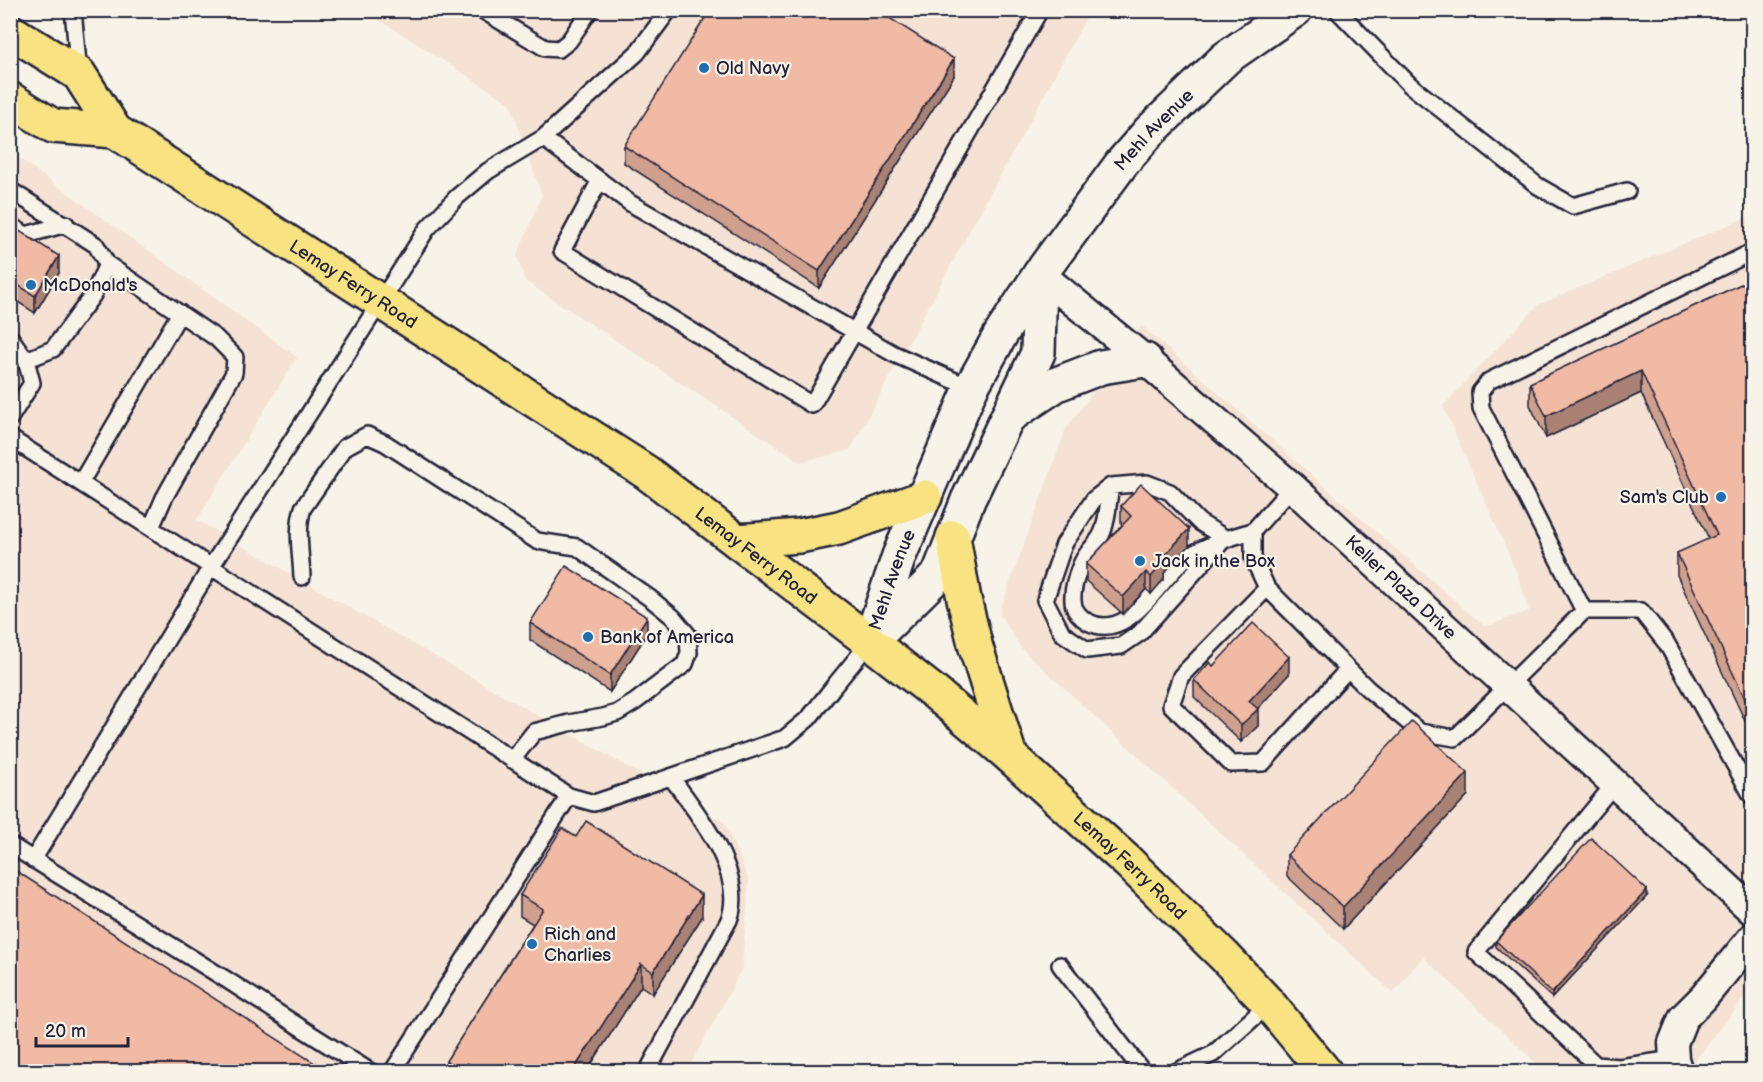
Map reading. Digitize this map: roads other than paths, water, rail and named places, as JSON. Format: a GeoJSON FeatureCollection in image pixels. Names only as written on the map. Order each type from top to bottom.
{"type":"FeatureCollection","features":[{"type":"Feature","properties":{"kind":"main road","name":"Lemay Ferry Road"},"geometry":{"type":"LineString","coordinates":[[10,31],[79,74],[115,131],[646,472],[934,692],[1010,756],[1184,915],[1269,1005],[1325,1071]]}},
{"type":"Feature","properties":{"kind":"main road","name":"Lemay Ferry Road"},"geometry":{"type":"LineString","coordinates":[[10,99],[53,126],[115,131]]}},
{"type":"Feature","properties":{"kind":"main road"},"geometry":{"type":"LineString","coordinates":[[737,541],[799,536],[839,528],[924,497]]}},
{"type":"Feature","properties":{"kind":"main road"},"geometry":{"type":"LineString","coordinates":[[953,537],[975,648],[1010,756]]}},
{"type":"Feature","properties":{"kind":"street","name":"Mehl Avenue"},"geometry":{"type":"LineString","coordinates":[[870,642],[899,556],[971,388],[1001,334],[1040,274],[1122,163],[1149,132],[1226,58],[1294,10]]}},
{"type":"Feature","properties":{"kind":"street","name":"Mehl Avenue"},"geometry":{"type":"LineString","coordinates":[[870,642],[939,574],[953,537],[1038,353],[1040,274]]}},
{"type":"Feature","properties":{"kind":"street","name":"Keller Plaza Drive"},"geometry":{"type":"LineString","coordinates":[[1040,274],[1145,360],[1293,487],[1752,910]]}},
{"type":"Feature","properties":{"kind":"street"},"geometry":{"type":"LineString","coordinates":[[1007,417],[1057,384],[1101,367],[1145,360]]}},
{"type":"Feature","properties":{"kind":"street"},"geometry":{"type":"LineString","coordinates":[[1676,1065],[1673,1043],[1683,1018],[1703,998],[1752,938]]}},
{"type":"Feature","properties":{"kind":"lane"},"geometry":{"type":"LineString","coordinates":[[74,10],[79,74]]}},
{"type":"Feature","properties":{"kind":"lane"},"geometry":{"type":"LineString","coordinates":[[482,10],[545,48],[552,49],[559,49],[570,40],[590,10]]}},
{"type":"Feature","properties":{"kind":"lane"},"geometry":{"type":"LineString","coordinates":[[33,860],[212,567],[426,229],[457,197],[488,171],[543,138],[637,53],[669,10]]}},
{"type":"Feature","properties":{"kind":"lane"},"geometry":{"type":"LineString","coordinates":[[600,180],[562,251],[813,405],[1040,10]]}},
{"type":"Feature","properties":{"kind":"lane"},"geometry":{"type":"LineString","coordinates":[[1337,10],[1410,85],[1538,186],[1573,206],[1627,191]]}},
{"type":"Feature","properties":{"kind":"lane"},"geometry":{"type":"LineString","coordinates":[[543,138],[630,203],[894,354],[971,388]]}},
{"type":"Feature","properties":{"kind":"lane"},"geometry":{"type":"LineString","coordinates":[[10,190],[96,245],[107,264],[216,338],[235,357],[234,373],[164,498],[151,528]]}},
{"type":"Feature","properties":{"kind":"lane"},"geometry":{"type":"LineString","coordinates":[[10,225],[26,235],[66,224]]}},
{"type":"Feature","properties":{"kind":"lane"},"geometry":{"type":"LineString","coordinates":[[1584,610],[1481,408],[1480,392],[1489,381],[1752,252]]}},
{"type":"Feature","properties":{"kind":"lane"},"geometry":{"type":"LineString","coordinates":[[26,360],[53,349],[93,295],[107,264]]}},
{"type":"Feature","properties":{"kind":"lane"},"geometry":{"type":"LineString","coordinates":[[81,482],[180,313]]}},
{"type":"Feature","properties":{"kind":"lane"},"geometry":{"type":"LineString","coordinates":[[10,337],[26,360],[32,383],[10,418]]}},
{"type":"Feature","properties":{"kind":"lane"},"geometry":{"type":"LineString","coordinates":[[10,350],[26,360]]}},
{"type":"Feature","properties":{"kind":"lane"},"geometry":{"type":"LineString","coordinates":[[302,577],[299,530],[303,508],[345,447],[367,435],[385,443],[537,541],[577,547],[651,599],[673,617],[688,635],[689,653],[685,664],[626,707],[603,717],[534,732],[513,759]]}},
{"type":"Feature","properties":{"kind":"lane"},"geometry":{"type":"LineString","coordinates":[[10,438],[569,796],[594,803],[785,738],[809,718],[870,642]]}},
{"type":"Feature","properties":{"kind":"lane"},"geometry":{"type":"LineString","coordinates":[[1147,483],[1170,492],[1199,522],[1225,538],[1140,633],[1121,646],[1087,650],[1062,633],[1045,600],[1064,544],[1094,499],[1111,486],[1147,483]]}},
{"type":"Feature","properties":{"kind":"lane"},"geometry":{"type":"LineString","coordinates":[[1111,486],[1103,533],[1084,557],[1075,583],[1072,603],[1078,615],[1090,623],[1104,626],[1119,623],[1132,616],[1187,557],[1225,538],[1253,531],[1293,487]]}},
{"type":"Feature","properties":{"kind":"lane"},"geometry":{"type":"LineString","coordinates":[[1253,531],[1253,558],[1267,588],[1368,688],[1420,732],[1455,738],[1584,610],[1641,611],[1667,644],[1752,796]]}},
{"type":"Feature","properties":{"kind":"lane"},"geometry":{"type":"LineString","coordinates":[[1267,588],[1181,676],[1171,705],[1231,764],[1263,763],[1348,669]]}},
{"type":"Feature","properties":{"kind":"lane"},"geometry":{"type":"LineString","coordinates":[[647,1071],[729,920],[734,898],[724,861],[713,837],[671,777]]}},
{"type":"Feature","properties":{"kind":"lane"},"geometry":{"type":"LineString","coordinates":[[1615,783],[1476,952],[1596,1065],[1618,1067],[1676,1065]]}},
{"type":"Feature","properties":{"kind":"lane"},"geometry":{"type":"LineString","coordinates":[[392,1071],[569,796]]}},
{"type":"Feature","properties":{"kind":"lane"},"geometry":{"type":"LineString","coordinates":[[10,845],[371,1071]]}},
{"type":"Feature","properties":{"kind":"lane"},"geometry":{"type":"LineString","coordinates":[[1060,965],[1143,1071]]}},
{"type":"Feature","properties":{"kind":"lane"},"geometry":{"type":"LineString","coordinates":[[1175,1071],[1213,1054],[1269,1005]]}},
{"type":"Feature","properties":{"kind":"place","name":"Old Navy"},"geometry":{"type":"Point","coordinates":[704,68]}},
{"type":"Feature","properties":{"kind":"place","name":"McDonald's"},"geometry":{"type":"Point","coordinates":[31,285]}},
{"type":"Feature","properties":{"kind":"place","name":"Sam's Club"},"geometry":{"type":"Point","coordinates":[1721,497]}},
{"type":"Feature","properties":{"kind":"place","name":"Jack in the Box"},"geometry":{"type":"Point","coordinates":[1140,561]}},
{"type":"Feature","properties":{"kind":"place","name":"Bank of America"},"geometry":{"type":"Point","coordinates":[588,637]}},
{"type":"Feature","properties":{"kind":"place","name":"Rich and Charlies"},"geometry":{"type":"Point","coordinates":[532,944]}}]}
